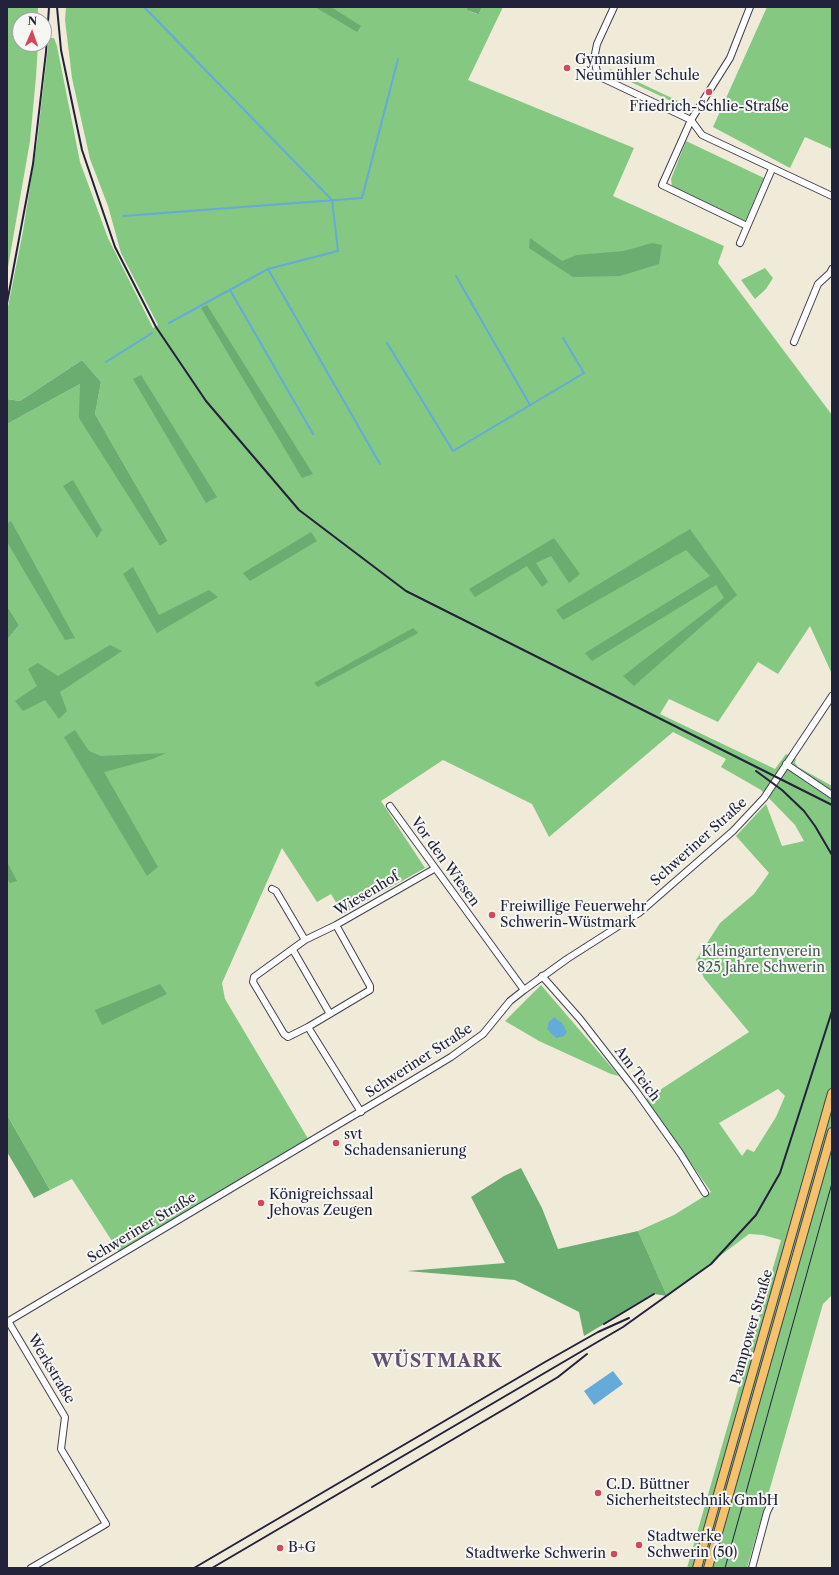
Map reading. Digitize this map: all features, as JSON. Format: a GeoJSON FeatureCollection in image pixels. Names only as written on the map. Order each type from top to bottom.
{"type":"FeatureCollection","features":[{"type":"Feature","properties":{"kind":"main road","name":"Pampower Straße"},"geometry":{"type":"LineString","coordinates":[[697,1568],[832,1093]]}},
{"type":"Feature","properties":{"kind":"main road","name":"Pampower Straße"},"geometry":{"type":"LineString","coordinates":[[708,1568],[832,1132]]}},
{"type":"Feature","properties":{"kind":"street"},"geometry":{"type":"LineString","coordinates":[[614,7],[597,44],[594,59],[598,76],[616,86],[691,120],[702,135],[832,196]]}},
{"type":"Feature","properties":{"kind":"street"},"geometry":{"type":"LineString","coordinates":[[747,226],[662,185],[691,120],[730,58],[750,7]]}},
{"type":"Feature","properties":{"kind":"street"},"geometry":{"type":"LineString","coordinates":[[740,243],[772,169]]}},
{"type":"Feature","properties":{"kind":"street"},"geometry":{"type":"LineString","coordinates":[[794,342],[818,284],[832,270]]}},
{"type":"Feature","properties":{"kind":"street","name":"Schweriner Straße"},"geometry":{"type":"LineString","coordinates":[[8,1322],[361,1112],[451,1057],[483,1034],[510,1001],[542,976],[639,912],[722,840],[764,798],[832,696]]}},
{"type":"Feature","properties":{"kind":"street"},"geometry":{"type":"LineString","coordinates":[[786,764],[832,795]]}},
{"type":"Feature","properties":{"kind":"street","name":"Vor den Wiesen"},"geometry":{"type":"LineString","coordinates":[[390,806],[434,869],[524,990]]}},
{"type":"Feature","properties":{"kind":"street","name":"Wiesenhof"},"geometry":{"type":"LineString","coordinates":[[293,950],[257,974],[253,982],[284,1034],[288,1036],[291,1036],[308,1027],[370,990],[370,986],[336,925],[434,869]]}},
{"type":"Feature","properties":{"kind":"street"},"geometry":{"type":"LineString","coordinates":[[272,889],[276,892],[305,940]]}},
{"type":"Feature","properties":{"kind":"street"},"geometry":{"type":"LineString","coordinates":[[330,1014],[293,950],[305,940],[336,925]]}},
{"type":"Feature","properties":{"kind":"street","name":"Am Teich"},"geometry":{"type":"LineString","coordinates":[[542,976],[580,1020],[636,1091],[680,1153],[705,1193]]}},
{"type":"Feature","properties":{"kind":"street"},"geometry":{"type":"LineString","coordinates":[[308,1027],[361,1112]]}},
{"type":"Feature","properties":{"kind":"street","name":"Werkstraße"},"geometry":{"type":"LineString","coordinates":[[8,1322],[65,1416],[61,1449],[106,1524],[31,1568]]}},
{"type":"Feature","properties":{"kind":"street"},"geometry":{"type":"LineString","coordinates":[[752,1568],[767,1512],[773,1500]]}},
{"type":"Feature","properties":{"kind":"green space"},"geometry":{"type":"Polygon","coordinates":[[[7,7],[38,7],[38,12],[12,12],[12,52],[38,52],[30,141],[7,273],[7,7]]]}},
{"type":"Feature","properties":{"kind":"green space","name":"Kleingartenverein 825 Jahre Schwerin"},"geometry":{"type":"Polygon","coordinates":[[[66,7],[468,7],[466,10],[477,14],[482,7],[503,7],[468,80],[634,148],[613,196],[724,246],[718,263],[832,415],[832,674],[810,626],[778,674],[758,662],[718,722],[669,699],[660,714],[775,769],[786,754],[796,759],[795,763],[798,767],[832,786],[832,1295],[823,1304],[747,1568],[687,1568],[781,1240],[763,1235],[749,1234],[667,1296],[638,1231],[674,1215],[711,1192],[646,1099],[749,1032],[704,978],[696,960],[720,923],[754,894],[769,873],[736,836],[766,804],[782,846],[804,841],[795,825],[761,790],[721,767],[726,759],[673,732],[549,837],[532,804],[443,760],[381,801],[425,868],[343,914],[331,894],[317,902],[282,848],[222,983],[225,999],[310,1142],[121,1255],[72,1179],[50,1190],[7,1115],[7,640],[19,625],[7,606],[7,424],[80,384],[80,398],[160,546],[168,541],[95,414],[101,382],[82,360],[20,401],[7,399],[7,312],[23,231],[37,142],[47,52],[52,52],[52,38],[54,38],[57,46],[80,162],[108,238],[153,328],[158,325],[121,253],[108,206],[90,159],[72,78],[65,20],[66,7]],[[778,1089],[719,1123],[742,1156],[747,1149],[754,1152],[776,1117],[785,1096],[778,1089]]]}},
{"type":"Feature","properties":{"kind":"green space"},"geometry":{"type":"Polygon","coordinates":[[[315,7],[331,7],[361,26],[357,32],[315,7]]]}},
{"type":"Feature","properties":{"kind":"green space"},"geometry":{"type":"Polygon","coordinates":[[[468,7],[482,7],[478,14],[466,10],[468,7]]]}},
{"type":"Feature","properties":{"kind":"green space"},"geometry":{"type":"Polygon","coordinates":[[[767,7],[832,7],[832,149],[805,137],[790,168],[713,127],[767,7]]]}},
{"type":"Feature","properties":{"kind":"green space"},"geometry":{"type":"Polygon","coordinates":[[[610,69],[689,106],[688,109],[616,75],[613,80],[609,74],[610,69]]]}},
{"type":"Feature","properties":{"kind":"green space"},"geometry":{"type":"Polygon","coordinates":[[[686,141],[764,178],[745,221],[672,186],[671,179],[686,141]]]}},
{"type":"Feature","properties":{"kind":"green space"},"geometry":{"type":"Polygon","coordinates":[[[530,238],[562,261],[577,255],[624,251],[652,243],[662,245],[659,264],[620,276],[573,277],[529,248],[530,238]]]}},
{"type":"Feature","properties":{"kind":"green space"},"geometry":{"type":"Polygon","coordinates":[[[765,268],[773,278],[766,289],[755,299],[741,280],[765,268]]]}},
{"type":"Feature","properties":{"kind":"green space"},"geometry":{"type":"Polygon","coordinates":[[[207,305],[313,474],[302,478],[201,308],[207,305]]]}},
{"type":"Feature","properties":{"kind":"green space"},"geometry":{"type":"Polygon","coordinates":[[[82,360],[101,382],[95,414],[168,541],[160,546],[79,418],[80,384],[7,424],[7,399],[20,401],[82,360]]]}},
{"type":"Feature","properties":{"kind":"green space"},"geometry":{"type":"Polygon","coordinates":[[[141,375],[217,497],[206,503],[133,379],[141,375]]]}},
{"type":"Feature","properties":{"kind":"green space"},"geometry":{"type":"Polygon","coordinates":[[[73,480],[102,530],[97,538],[63,486],[73,480]]]}},
{"type":"Feature","properties":{"kind":"green space"},"geometry":{"type":"Polygon","coordinates":[[[11,521],[75,638],[65,640],[7,542],[7,524],[11,521]]]}},
{"type":"Feature","properties":{"kind":"green space"},"geometry":{"type":"Polygon","coordinates":[[[690,529],[737,595],[634,686],[623,676],[724,598],[716,585],[592,661],[585,653],[710,576],[686,550],[563,620],[556,610],[690,529]]]}},
{"type":"Feature","properties":{"kind":"green space"},"geometry":{"type":"Polygon","coordinates":[[[311,532],[317,541],[250,581],[243,573],[311,532]]]}},
{"type":"Feature","properties":{"kind":"green space"},"geometry":{"type":"Polygon","coordinates":[[[554,538],[580,574],[569,583],[551,556],[536,563],[548,582],[542,587],[527,566],[475,597],[469,589],[554,538]]]}},
{"type":"Feature","properties":{"kind":"green space"},"geometry":{"type":"Polygon","coordinates":[[[133,567],[159,615],[209,590],[218,597],[157,633],[123,574],[133,567]]]}},
{"type":"Feature","properties":{"kind":"green space"},"geometry":{"type":"Polygon","coordinates":[[[7,606],[19,625],[7,640],[7,606]]]}},
{"type":"Feature","properties":{"kind":"green space"},"geometry":{"type":"Polygon","coordinates":[[[413,628],[418,633],[318,687],[314,683],[413,628]]]}},
{"type":"Feature","properties":{"kind":"green space"},"geometry":{"type":"Polygon","coordinates":[[[110,645],[122,651],[60,692],[67,711],[59,719],[45,700],[23,711],[15,701],[37,686],[28,669],[38,663],[58,676],[110,645]]]}},
{"type":"Feature","properties":{"kind":"green space"},"geometry":{"type":"Polygon","coordinates":[[[75,730],[89,751],[101,756],[166,753],[153,759],[104,772],[158,867],[147,876],[64,737],[75,730]]]}},
{"type":"Feature","properties":{"kind":"green space"},"geometry":{"type":"Polygon","coordinates":[[[7,862],[17,881],[10,883],[7,879],[7,862]]]}},
{"type":"Feature","properties":{"kind":"green space"},"geometry":{"type":"Polygon","coordinates":[[[160,984],[167,994],[102,1025],[95,1010],[160,984]]]}},
{"type":"Feature","properties":{"kind":"green space"},"geometry":{"type":"Polygon","coordinates":[[[541,985],[619,1076],[611,1074],[539,1041],[505,1021],[541,985]]]}},
{"type":"Feature","properties":{"kind":"green space"},"geometry":{"type":"Polygon","coordinates":[[[7,1115],[50,1190],[34,1198],[7,1152],[7,1115]]]}},
{"type":"Feature","properties":{"kind":"green space"},"geometry":{"type":"Polygon","coordinates":[[[521,1168],[542,1208],[558,1249],[638,1231],[667,1296],[654,1294],[584,1336],[579,1312],[515,1280],[407,1271],[505,1263],[471,1197],[504,1176],[521,1168]]]}},
{"type":"Feature","properties":{"kind":"water"},"geometry":{"type":"Polygon","coordinates":[[[554,1017],[562,1023],[567,1032],[564,1036],[556,1038],[547,1029],[549,1022],[554,1017]]]}},
{"type":"Feature","properties":{"kind":"water"},"geometry":{"type":"Polygon","coordinates":[[[613,1371],[623,1384],[594,1405],[584,1391],[613,1371]]]}},
{"type":"Feature","properties":{"kind":"waterway"},"geometry":{"type":"LineString","coordinates":[[144,7],[332,200],[338,251],[268,269],[169,323]]}},
{"type":"Feature","properties":{"kind":"waterway"},"geometry":{"type":"LineString","coordinates":[[123,216],[362,198],[398,59]]}},
{"type":"Feature","properties":{"kind":"waterway"},"geometry":{"type":"LineString","coordinates":[[268,269],[380,464]]}},
{"type":"Feature","properties":{"kind":"waterway"},"geometry":{"type":"LineString","coordinates":[[456,276],[530,405]]}},
{"type":"Feature","properties":{"kind":"waterway"},"geometry":{"type":"LineString","coordinates":[[230,290],[313,434]]}},
{"type":"Feature","properties":{"kind":"waterway"},"geometry":{"type":"LineString","coordinates":[[106,362],[152,333]]}},
{"type":"Feature","properties":{"kind":"waterway"},"geometry":{"type":"LineString","coordinates":[[387,343],[453,451],[584,373],[563,338]]}},
{"type":"Feature","properties":{"kind":"tram line"},"geometry":{"type":"LineString","coordinates":[[725,1568],[832,1183]]}},
{"type":"Feature","properties":{"kind":"railway"},"geometry":{"type":"LineString","coordinates":[[7,303],[33,164],[46,52],[49,7]]}},
{"type":"Feature","properties":{"kind":"railway"},"geometry":{"type":"LineString","coordinates":[[57,7],[61,50],[82,150],[115,247],[156,327],[206,401],[299,510],[406,591],[832,805]]}},
{"type":"Feature","properties":{"kind":"railway"},"geometry":{"type":"LineString","coordinates":[[756,771],[782,790],[804,811],[815,826],[832,855]]}},
{"type":"Feature","properties":{"kind":"railway"},"geometry":{"type":"LineString","coordinates":[[212,1568],[623,1327],[711,1264],[756,1215],[780,1173],[832,1011]]}},
{"type":"Feature","properties":{"kind":"railway"},"geometry":{"type":"LineString","coordinates":[[604,1324],[654,1294]]}},
{"type":"Feature","properties":{"kind":"railway"},"geometry":{"type":"LineString","coordinates":[[194,1568],[545,1362],[598,1332],[629,1318]]}},
{"type":"Feature","properties":{"kind":"railway"},"geometry":{"type":"LineString","coordinates":[[372,1487],[558,1377],[587,1354]]}},
{"type":"Feature","properties":{"kind":"place","name":"Gymnasium Neumühler Schule"},"geometry":{"type":"Point","coordinates":[567,68]}},
{"type":"Feature","properties":{"kind":"place","name":"Friedrich-Schlie-Straße"},"geometry":{"type":"Point","coordinates":[709,92]}},
{"type":"Feature","properties":{"kind":"place","name":"Freiwillige Feuerwehr Schwerin-Wüstmark"},"geometry":{"type":"Point","coordinates":[492,915]}},
{"type":"Feature","properties":{"kind":"place","name":"svt Schadensanierung"},"geometry":{"type":"Point","coordinates":[336,1143]}},
{"type":"Feature","properties":{"kind":"place","name":"Königreichssaal Jehovas Zeugen"},"geometry":{"type":"Point","coordinates":[261,1203]}},
{"type":"Feature","properties":{"kind":"place","name":"C.D. Büttner Sicherheitstechnik GmbH"},"geometry":{"type":"Point","coordinates":[598,1493]}},
{"type":"Feature","properties":{"kind":"place","name":"Stadtwerke Schwerin (50)"},"geometry":{"type":"Point","coordinates":[639,1545]}},
{"type":"Feature","properties":{"kind":"place","name":"B+G"},"geometry":{"type":"Point","coordinates":[280,1548]}},
{"type":"Feature","properties":{"kind":"place","name":"Stadtwerke Schwerin"},"geometry":{"type":"Point","coordinates":[614,1554]}},
{"type":"Feature","properties":{"kind":"district","name":"WÜSTMARK"},"geometry":{"type":"Point","coordinates":[437,1362]}}]}
